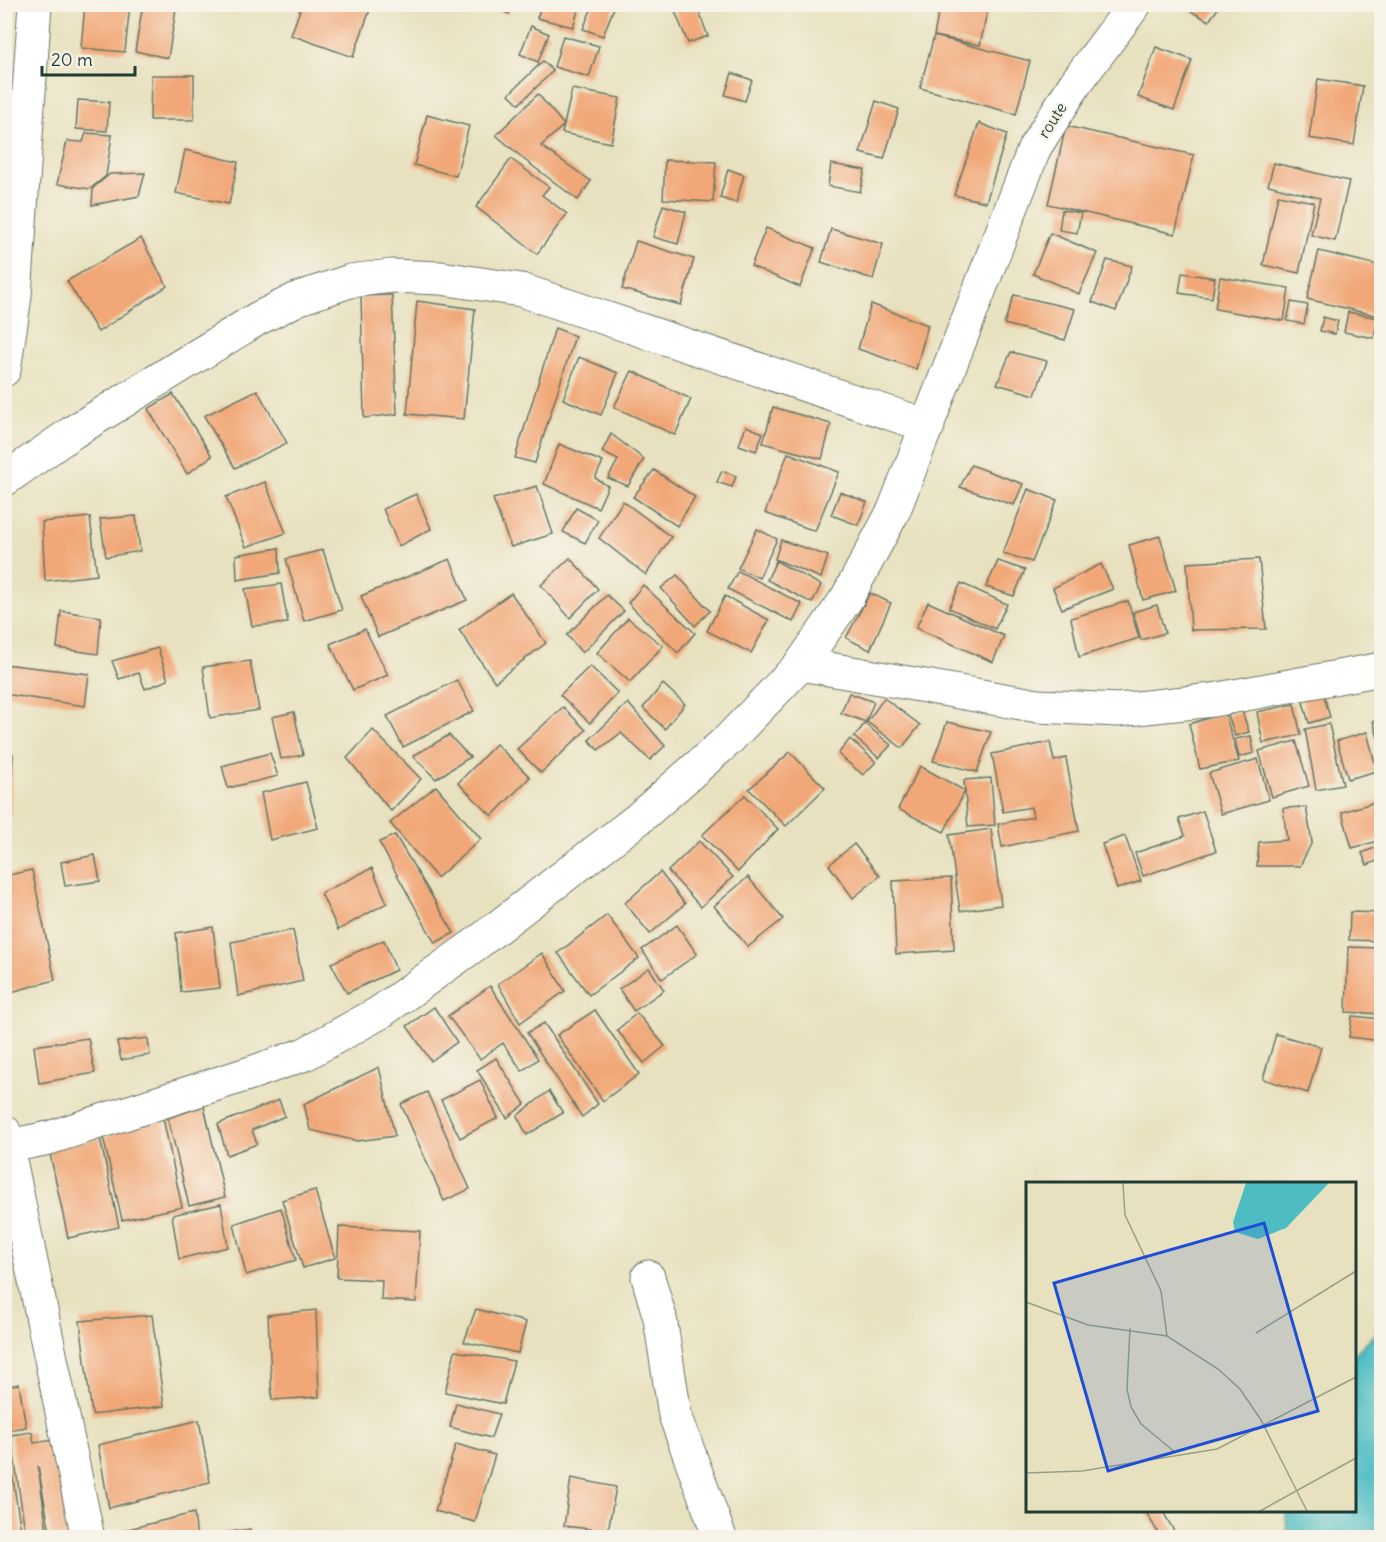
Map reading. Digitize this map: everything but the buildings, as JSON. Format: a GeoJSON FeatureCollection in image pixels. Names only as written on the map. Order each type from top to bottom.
{"type":"FeatureCollection","features":[{"type":"Feature","properties":{"kind":"street"},"geometry":{"type":"LineString","coordinates":[[4,370],[15,296],[34,4]]}},
{"type":"Feature","properties":{"kind":"street","name":"route"},"geometry":{"type":"LineString","coordinates":[[6,1141],[49,1138],[295,1058],[379,1013],[476,944],[638,819],[728,740],[801,664],[847,598],[894,510],[1035,147],[1074,84],[1135,4]]}},
{"type":"Feature","properties":{"kind":"street"},"geometry":{"type":"LineString","coordinates":[[4,480],[73,432],[257,318],[297,299],[350,280],[391,276],[441,278],[521,290],[928,426]]}},
{"type":"Feature","properties":{"kind":"street"},"geometry":{"type":"LineString","coordinates":[[801,664],[1038,706],[1118,710],[1213,700],[1382,669]]}},
{"type":"Feature","properties":{"kind":"street"},"geometry":{"type":"LineString","coordinates":[[6,1141],[88,1538]]}},
{"type":"Feature","properties":{"kind":"street"},"geometry":{"type":"LineString","coordinates":[[648,1277],[660,1318],[675,1414],[720,1538]]}},
{"type":"Feature","properties":{"kind":"water"},"geometry":{"type":"Polygon","coordinates":[[[1379,1330],[1382,1330],[1381,1537],[1287,1537],[1286,1512],[1356,1512],[1356,1352],[1379,1330]]]}}]}
